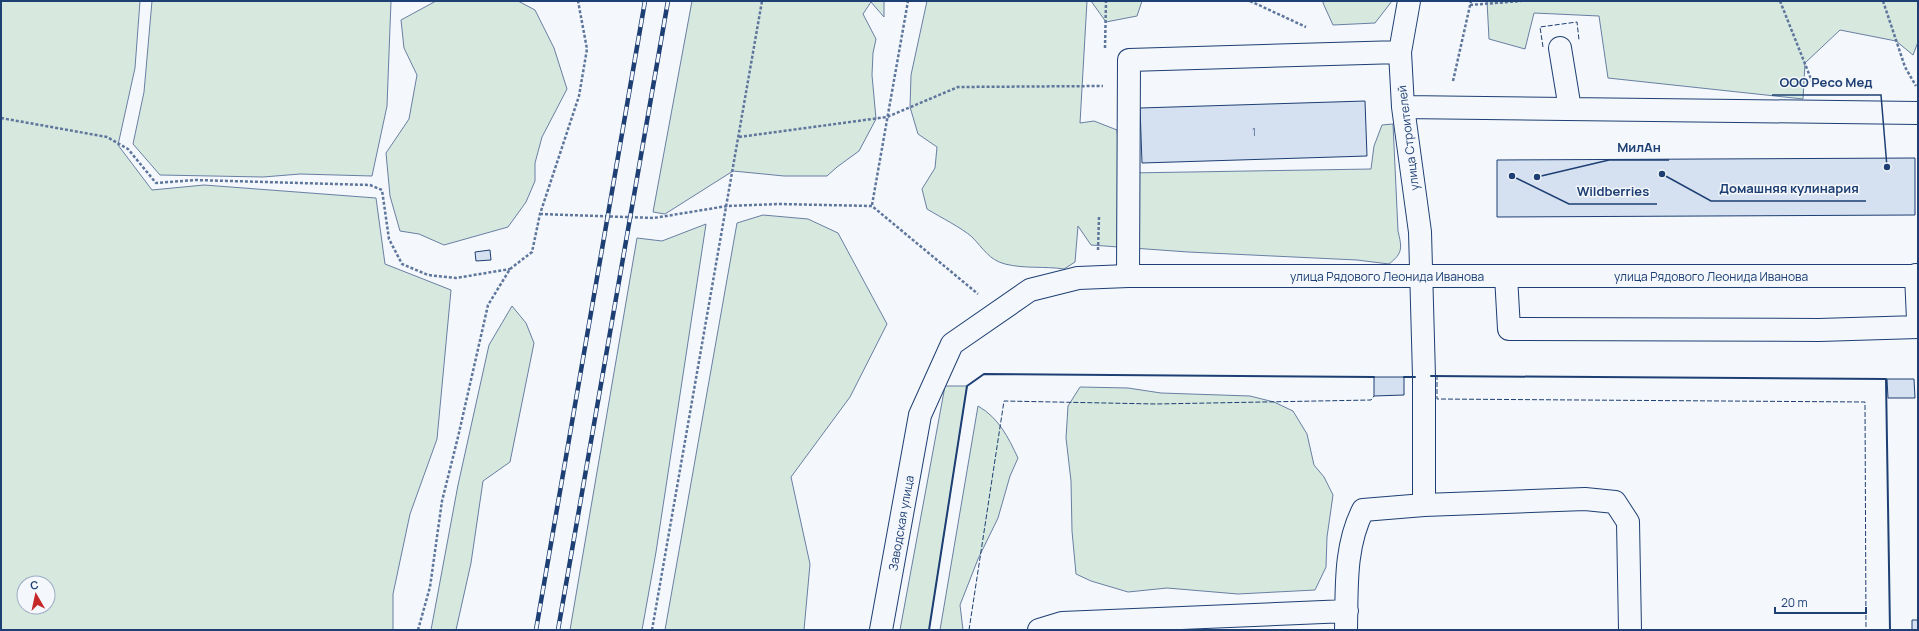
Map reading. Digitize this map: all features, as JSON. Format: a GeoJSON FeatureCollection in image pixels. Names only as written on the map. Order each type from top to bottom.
{"type":"FeatureCollection","features":[{"type":"Feature","properties":{"kind":"street","name":"улица Строителей"},"geometry":{"type":"LineString","coordinates":[[1409,1],[1400,52],[1403,107],[1420,232],[1424,376],[1424,505]]}},
{"type":"Feature","properties":{"kind":"street"},"geometry":{"type":"LineString","coordinates":[[1560,48],[1570,109]]}},
{"type":"Feature","properties":{"kind":"street"},"geometry":{"type":"LineString","coordinates":[[1128,276],[1129,60],[1400,52]]}},
{"type":"Feature","properties":{"kind":"street"},"geometry":{"type":"LineString","coordinates":[[1403,107],[1918,113]]}},
{"type":"Feature","properties":{"kind":"street","name":"улица Рядового Леонида Иванова"},"geometry":{"type":"LineString","coordinates":[[920,415],[952,344],[993,314],[1030,290],[1078,278],[1128,276],[1421,275],[1917,276]]}},
{"type":"Feature","properties":{"kind":"street"},"geometry":{"type":"LineString","coordinates":[[1506,276],[1508,329],[1819,330],[1918,327]]}},
{"type":"Feature","properties":{"kind":"street"},"geometry":{"type":"LineString","coordinates":[[1917,276],[1918,320]]}},
{"type":"Feature","properties":{"kind":"street","name":"Заводская улица"},"geometry":{"type":"LineString","coordinates":[[881,630],[920,415]]}},
{"type":"Feature","properties":{"kind":"street"},"geometry":{"type":"LineString","coordinates":[[1039,630],[1062,623],[1346,621],[1348,564],[1357,523],[1363,510],[1424,505],[1584,499],[1615,502],[1628,522],[1630,630]]}},
{"type":"Feature","properties":{"kind":"path"},"geometry":{"type":"LineString","coordinates":[[418,630],[430,587],[442,501],[488,305],[510,269],[532,252],[540,214],[579,96],[587,49],[578,1]]}},
{"type":"Feature","properties":{"kind":"path"},"geometry":{"type":"LineString","coordinates":[[652,630],[762,1]]}},
{"type":"Feature","properties":{"kind":"path"},"geometry":{"type":"LineString","coordinates":[[872,206],[908,1]]}},
{"type":"Feature","properties":{"kind":"path"},"geometry":{"type":"LineString","coordinates":[[1447,107],[1471,1]]}},
{"type":"Feature","properties":{"kind":"path"},"geometry":{"type":"LineString","coordinates":[[1470,5],[1521,1]]}},
{"type":"Feature","properties":{"kind":"path"},"geometry":{"type":"LineString","coordinates":[[1780,1],[1824,112]]}},
{"type":"Feature","properties":{"kind":"path"},"geometry":{"type":"LineString","coordinates":[[1883,1],[1905,67],[1918,89]]}},
{"type":"Feature","properties":{"kind":"path"},"geometry":{"type":"LineString","coordinates":[[739,136],[887,117],[958,87],[1104,86]]}},
{"type":"Feature","properties":{"kind":"path"},"geometry":{"type":"LineString","coordinates":[[1,118],[107,137],[128,149],[156,183],[195,180],[370,185],[382,190],[389,239],[402,264],[428,275],[456,278],[510,269]]}},
{"type":"Feature","properties":{"kind":"path"},"geometry":{"type":"LineString","coordinates":[[540,214],[654,218],[727,206],[780,204],[872,206],[980,296],[993,314]]}},
{"type":"Feature","properties":{"kind":"shaded area"},"geometry":{"type":"Polygon","coordinates":[[[1,1],[140,1],[135,68],[118,145],[152,190],[204,185],[376,198],[385,264],[451,290],[437,439],[410,514],[393,594],[393,630],[1,630],[1,1]]]}},
{"type":"Feature","properties":{"kind":"shaded area"},"geometry":{"type":"Polygon","coordinates":[[[152,1],[391,1],[387,106],[372,176],[300,174],[263,177],[160,175],[133,144],[144,92],[152,1]]]}},
{"type":"Feature","properties":{"kind":"shaded area"},"geometry":{"type":"Polygon","coordinates":[[[436,1],[518,1],[535,10],[554,48],[567,89],[542,137],[535,163],[535,181],[526,202],[508,227],[444,245],[419,234],[400,231],[390,196],[386,153],[409,119],[417,75],[404,48],[401,20],[436,1]]]}},
{"type":"Feature","properties":{"kind":"shaded area"},"geometry":{"type":"Polygon","coordinates":[[[692,1],[884,1],[884,17],[871,2],[863,14],[876,39],[873,53],[872,75],[876,119],[859,151],[827,176],[784,176],[733,171],[665,214],[653,212],[692,1]]]}},
{"type":"Feature","properties":{"kind":"shaded area"},"geometry":{"type":"Polygon","coordinates":[[[927,1],[1087,1],[1080,123],[1094,121],[1117,130],[1120,167],[1129,173],[1371,169],[1374,146],[1382,125],[1393,124],[1398,231],[1401,246],[1397,257],[1389,264],[1357,260],[1188,252],[1091,245],[1078,226],[1075,262],[1064,269],[1012,266],[995,260],[968,234],[927,209],[922,189],[935,168],[937,147],[918,134],[910,107],[911,75],[927,1]]]}},
{"type":"Feature","properties":{"kind":"shaded area"},"geometry":{"type":"Polygon","coordinates":[[[1091,1],[1142,1],[1137,16],[1106,22],[1091,1]]]}},
{"type":"Feature","properties":{"kind":"shaded area"},"geometry":{"type":"Polygon","coordinates":[[[1324,1],[1392,1],[1375,23],[1333,25],[1323,3],[1324,1]]]}},
{"type":"Feature","properties":{"kind":"shaded area"},"geometry":{"type":"Polygon","coordinates":[[[1487,1],[1918,1],[1918,42],[1913,55],[1896,41],[1840,30],[1805,63],[1803,99],[1608,78],[1599,16],[1534,13],[1525,49],[1489,39],[1487,1]]]}},
{"type":"Feature","properties":{"kind":"shaded area"},"geometry":{"type":"Polygon","coordinates":[[[763,215],[808,219],[838,233],[887,324],[850,397],[791,477],[810,564],[804,630],[665,630],[737,223],[763,215]]]}},
{"type":"Feature","properties":{"kind":"shaded area"},"geometry":{"type":"Polygon","coordinates":[[[706,224],[656,552],[642,630],[570,630],[637,238],[662,241],[706,224]]]}},
{"type":"Feature","properties":{"kind":"shaded area"},"geometry":{"type":"Polygon","coordinates":[[[512,306],[526,323],[534,343],[510,462],[483,481],[471,563],[456,630],[431,630],[458,485],[489,345],[512,306]]]}},
{"type":"Feature","properties":{"kind":"shaded area"},"geometry":{"type":"Polygon","coordinates":[[[945,386],[967,386],[929,630],[900,630],[945,386]]]}},
{"type":"Feature","properties":{"kind":"shaded area"},"geometry":{"type":"Polygon","coordinates":[[[1080,387],[1128,388],[1161,393],[1250,396],[1274,402],[1293,411],[1307,434],[1314,465],[1324,477],[1333,495],[1327,537],[1326,567],[1315,590],[1238,594],[1167,588],[1128,592],[1091,581],[1076,574],[1072,531],[1071,481],[1066,438],[1068,406],[1080,387]]]}},
{"type":"Feature","properties":{"kind":"shaded area"},"geometry":{"type":"Polygon","coordinates":[[[978,406],[992,416],[997,422],[1006,435],[1018,458],[1010,476],[998,518],[978,559],[960,605],[963,630],[940,630],[978,406]]]}},
{"type":"Feature","properties":{"kind":"building"},"geometry":{"type":"Polygon","coordinates":[[[1365,101],[1367,156],[1142,163],[1140,108],[1365,101]]]}},
{"type":"Feature","properties":{"kind":"building"},"geometry":{"type":"Polygon","coordinates":[[[1915,158],[1915,215],[1497,217],[1497,160],[1915,158]]]}},
{"type":"Feature","properties":{"kind":"building"},"geometry":{"type":"Polygon","coordinates":[[[490,250],[491,260],[476,261],[475,252],[490,250]]]}},
{"type":"Feature","properties":{"kind":"building"},"geometry":{"type":"Polygon","coordinates":[[[1374,377],[1404,377],[1404,395],[1374,396],[1374,377]]]}},
{"type":"Feature","properties":{"kind":"building"},"geometry":{"type":"Polygon","coordinates":[[[1887,379],[1914,379],[1915,398],[1888,398],[1887,379]]]}},
{"type":"Feature","properties":{"kind":"building"},"geometry":{"type":"Polygon","coordinates":[[[1912,620],[1918,620],[1918,630],[1912,630],[1912,620]]]}},
{"type":"Feature","properties":{"kind":"railway"},"geometry":{"type":"LineString","coordinates":[[536,630],[645,1]]}},
{"type":"Feature","properties":{"kind":"railway"},"geometry":{"type":"LineString","coordinates":[[558,630],[668,1]]}},
{"type":"Feature","properties":{"kind":"fence"},"geometry":{"type":"LineString","coordinates":[[1543,47],[1540,27],[1577,22],[1579,40]]}},
{"type":"Feature","properties":{"kind":"fence"},"geometry":{"type":"LineString","coordinates":[[1437,375],[1437,399],[1865,402],[1866,630]]}},
{"type":"Feature","properties":{"kind":"fence"},"geometry":{"type":"LineString","coordinates":[[969,630],[1004,401],[1156,404],[1371,400],[1374,396]]}},
{"type":"Feature","properties":{"kind":"wall"},"geometry":{"type":"LineString","coordinates":[[929,630],[967,386],[984,374],[1374,377]]}},
{"type":"Feature","properties":{"kind":"wall"},"geometry":{"type":"LineString","coordinates":[[1431,376],[1886,379],[1890,630]]}},
{"type":"Feature","properties":{"kind":"wall"},"geometry":{"type":"LineString","coordinates":[[1404,377],[1415,377]]}},
{"type":"Feature","properties":{"kind":"place","name":"ООО Ресо Мед"},"geometry":{"type":"Point","coordinates":[1887,167]}},
{"type":"Feature","properties":{"kind":"place","name":"Домашняя кулинария"},"geometry":{"type":"Point","coordinates":[1662,174]}},
{"type":"Feature","properties":{"kind":"place","name":"Wildberries"},"geometry":{"type":"Point","coordinates":[1512,176]}},
{"type":"Feature","properties":{"kind":"place","name":"МилАн"},"geometry":{"type":"Point","coordinates":[1537,177]}}]}
